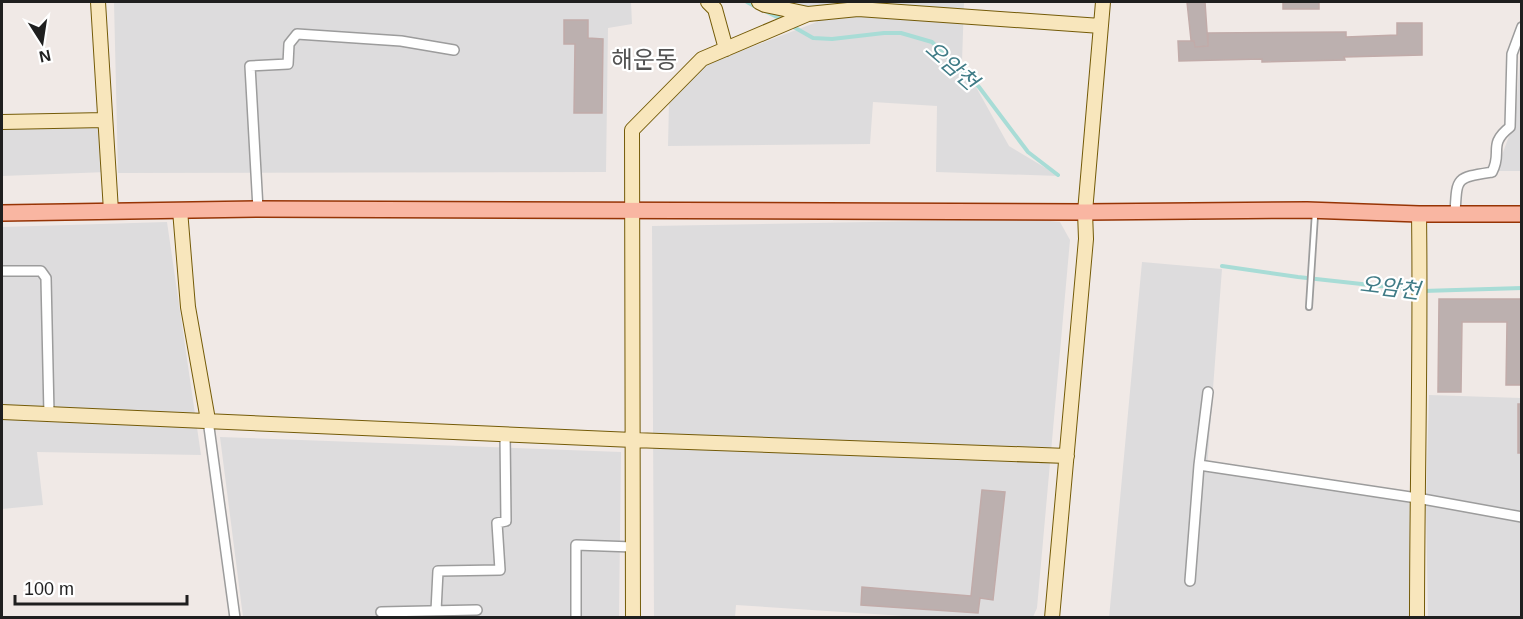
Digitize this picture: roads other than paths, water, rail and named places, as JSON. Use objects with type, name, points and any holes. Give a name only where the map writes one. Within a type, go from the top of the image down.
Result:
[{"type":"main road","points":[[2,213],[258,209],[1085,212],[1315,210],[1419,214],[1521,214]]},
{"type":"street","points":[[98,2],[111,212]]},
{"type":"street","points":[[708,2],[715,9],[726,49]]},
{"type":"street","points":[[759,2],[802,16]]},
{"type":"street","points":[[1052,618],[1086,239],[1085,212],[1103,2]]},
{"type":"street","points":[[633,618],[634,210],[632,130],[702,59],[802,16],[861,5],[1101,26]]},
{"type":"street","points":[[1455,214],[1457,185],[1461,179],[1471,175],[1492,172],[1496,165],[1496,144],[1499,135],[1510,127],[1512,54],[1521,27]]},
{"type":"street","points":[[258,209],[250,66],[288,64],[289,44],[297,34],[401,41],[454,50]]},
{"type":"street","points":[[2,122],[105,120]]},
{"type":"street","points":[[180,210],[189,307],[208,420],[235,618]]},
{"type":"street","points":[[1417,618],[1421,302],[1419,214]]},
{"type":"street","points":[[2,271],[41,271],[46,278],[49,414]]},
{"type":"street","points":[[1190,580],[1199,465],[1208,392]]},
{"type":"street","points":[[2,412],[633,440],[1067,456]]},
{"type":"street","points":[[436,611],[438,571],[500,570],[497,523],[506,521],[505,433]]},
{"type":"street","points":[[1199,465],[1417,498],[1521,517]]},
{"type":"street","points":[[576,618],[576,545],[633,547]]},
{"type":"street","points":[[381,612],[477,610]]},
{"type":"lane","points":[[1310,308],[1315,210]]},
{"type":"waterway","name":"오암천","points":[[747,2],[756,7]]},
{"type":"waterway","name":"오암천","points":[[763,10],[783,20]]},
{"type":"waterway","name":"오암천","points":[[792,26],[813,38],[832,39],[901,33],[932,42],[979,87],[1028,152],[1058,175]]},
{"type":"waterway","name":"오암천","points":[[1222,266],[1416,290]]},
{"type":"waterway","name":"오암천","points":[[1423,291],[1522,288]]},
{"type":"district","name":"해운동","points":[[644,60]]}]
